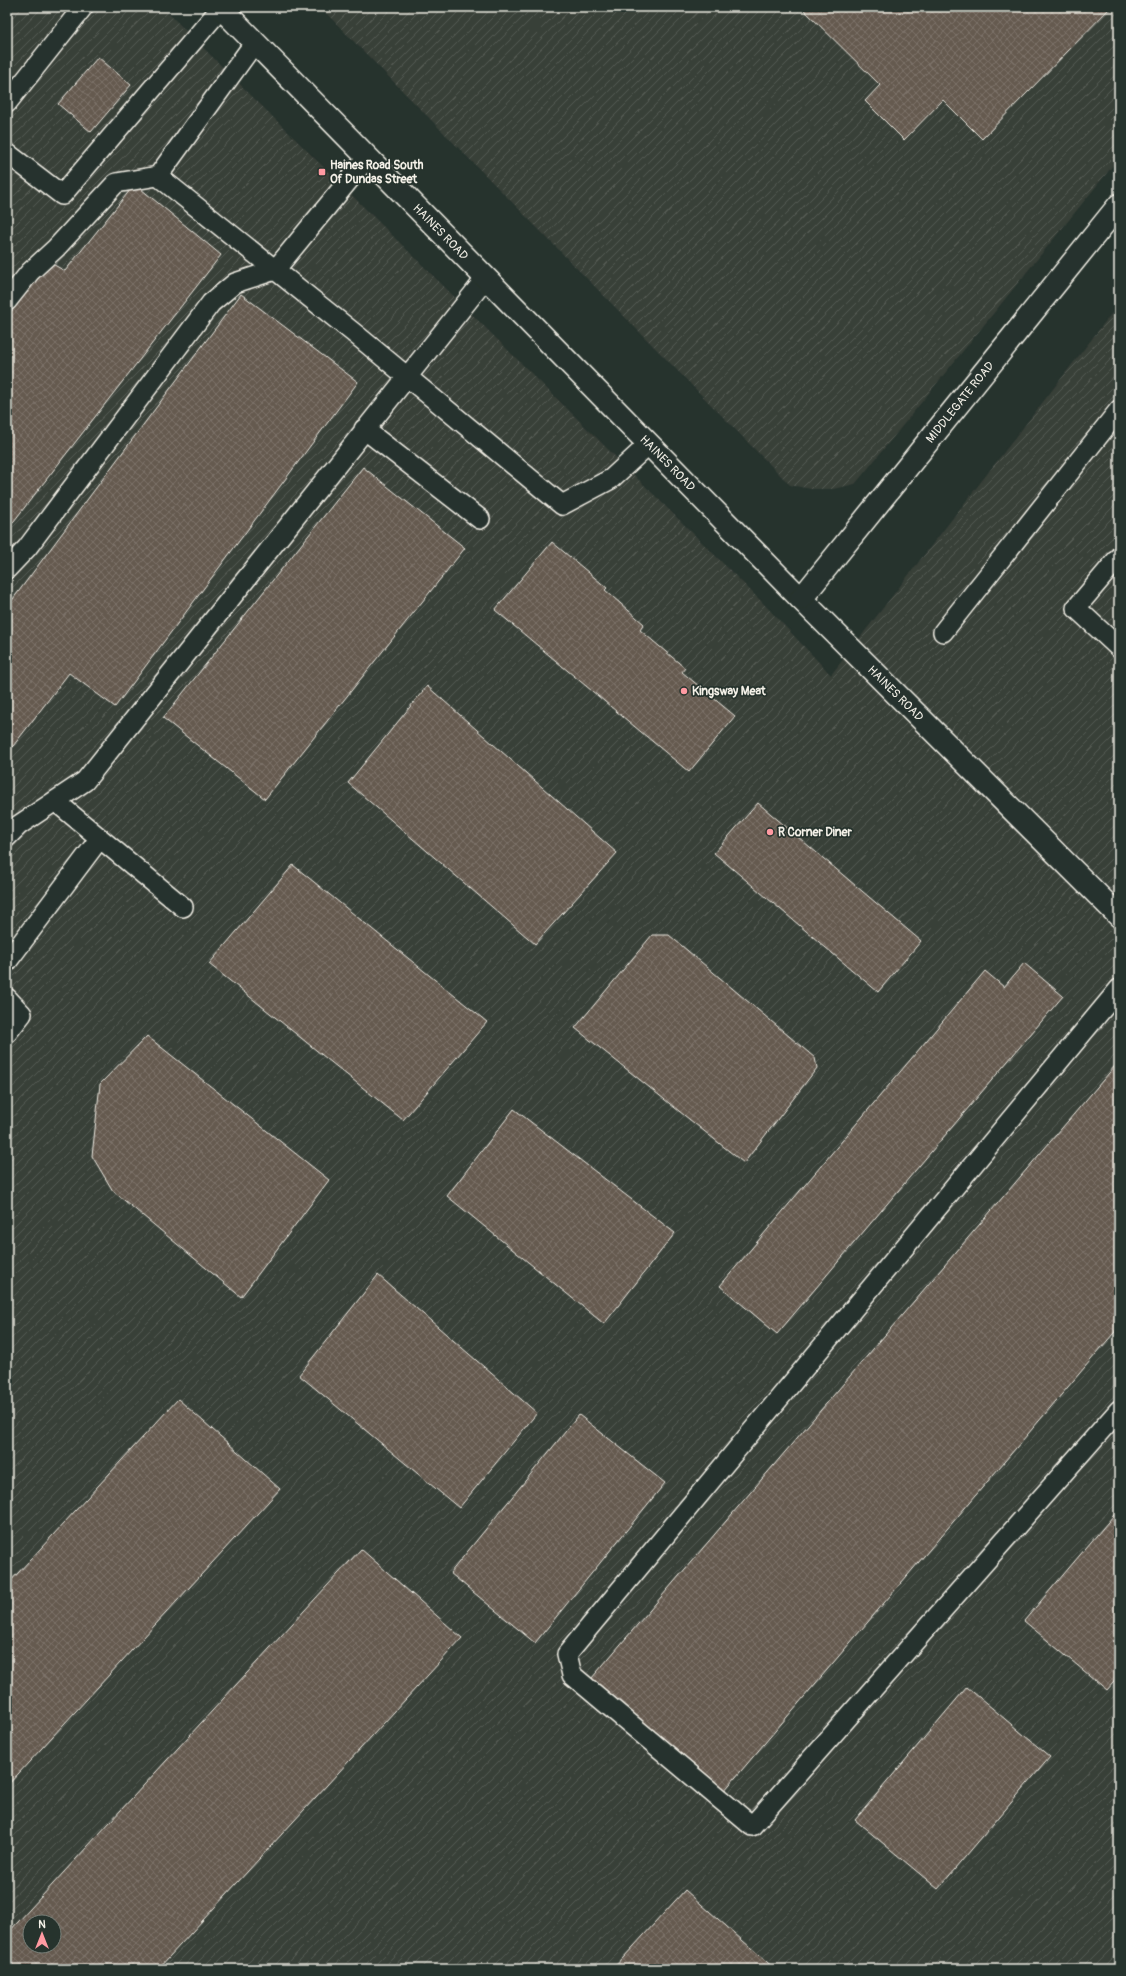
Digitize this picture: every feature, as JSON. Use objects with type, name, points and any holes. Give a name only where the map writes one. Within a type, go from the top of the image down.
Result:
[{"type":"street","name":"HAINES ROAD","points":[[220,8],[801,599],[1119,916]]},
{"type":"street","name":"MIDDLEGATE ROAD","points":[[801,599],[1119,205]]},
{"type":"lane","points":[[7,103],[83,7]]},
{"type":"lane","points":[[7,153],[62,195],[220,8]]},
{"type":"lane","points":[[7,301],[30,272],[56,248],[116,183],[158,176],[254,42]]},
{"type":"lane","points":[[7,568],[27,548],[211,303],[235,283],[275,270],[367,158]]},
{"type":"lane","points":[[158,176],[407,376],[562,505],[611,479],[649,444]]},
{"type":"lane","points":[[7,837],[19,825],[85,781],[364,429],[486,278]]},
{"type":"lane","points":[[943,632],[1119,410]]},
{"type":"lane","points":[[364,429],[480,519]]},
{"type":"lane","points":[[1119,557],[1076,608],[1119,648]]},
{"type":"lane","points":[[55,801],[183,907]]},
{"type":"lane","points":[[7,962],[100,838]]},
{"type":"lane","points":[[1119,989],[567,1654],[572,1675],[752,1826],[1119,1410]]},
{"type":"lane","points":[[7,998],[22,1014],[7,1034]]},
{"type":"shaded area","points":[[7,7],[162,7],[761,601],[831,675],[1119,304],[1119,1969],[7,1969]]},
{"type":"shaded area","points":[[320,7],[1119,7],[1119,158],[855,484],[833,489],[811,489],[790,485]]},
{"type":"building","points":[[801,7],[1111,7],[982,139],[943,100],[904,140],[865,101],[880,85]]},
{"type":"building","points":[[98,57],[131,85],[91,132],[58,104]]},
{"type":"building","points":[[135,184],[221,255],[7,530],[7,311],[47,261],[65,271]]},
{"type":"building","points":[[7,231],[12,235],[7,242]]},
{"type":"building","points":[[241,294],[358,382],[115,707],[69,673],[7,754],[7,607]]},
{"type":"building","points":[[363,467],[465,548],[265,799],[163,718]]},
{"type":"building","points":[[552,542],[607,588],[605,590],[644,624],[640,630],[685,668],[682,672],[735,716],[689,772],[495,610]]},
{"type":"building","points":[[427,686],[617,853],[535,944],[348,783]]},
{"type":"building","points":[[758,803],[921,941],[878,992],[714,853]]},
{"type":"building","points":[[293,865],[487,1022],[403,1120],[209,964]]},
{"type":"building","points":[[652,935],[669,935],[815,1058],[817,1068],[744,1163],[575,1028]]},
{"type":"building","points":[[1024,963],[1063,996],[777,1334],[720,1286],[985,971],[1004,987]]},
{"type":"building","points":[[147,1036],[329,1180],[241,1297],[113,1191],[92,1156],[100,1084]]},
{"type":"building","points":[[1115,1066],[1119,1070],[1119,1327],[724,1791],[591,1679]]},
{"type":"building","points":[[514,1109],[675,1233],[604,1324],[447,1196]]},
{"type":"building","points":[[378,1275],[537,1413],[459,1508],[299,1375]]},
{"type":"building","points":[[178,1399],[280,1489],[7,1786],[7,1585]]},
{"type":"building","points":[[579,1415],[665,1483],[535,1643],[450,1573]]},
{"type":"building","points":[[1119,1509],[1119,1676],[1107,1690],[1024,1621]]},
{"type":"building","points":[[361,1549],[462,1638],[158,1969],[7,1969],[7,1934],[22,1918],[22,1954],[62,1954],[62,1914],[25,1914]]},
{"type":"building","points":[[967,1687],[1050,1757],[938,1889],[855,1820]]},
{"type":"building","points":[[685,1890],[775,1969],[613,1969]]},
{"type":"place","name":"Haines Road South Of Dundas Street","points":[[322,172]]},
{"type":"place","name":"Kingsway Meat","points":[[684,691]]},
{"type":"place","name":"R Corner Diner","points":[[770,832]]}]
